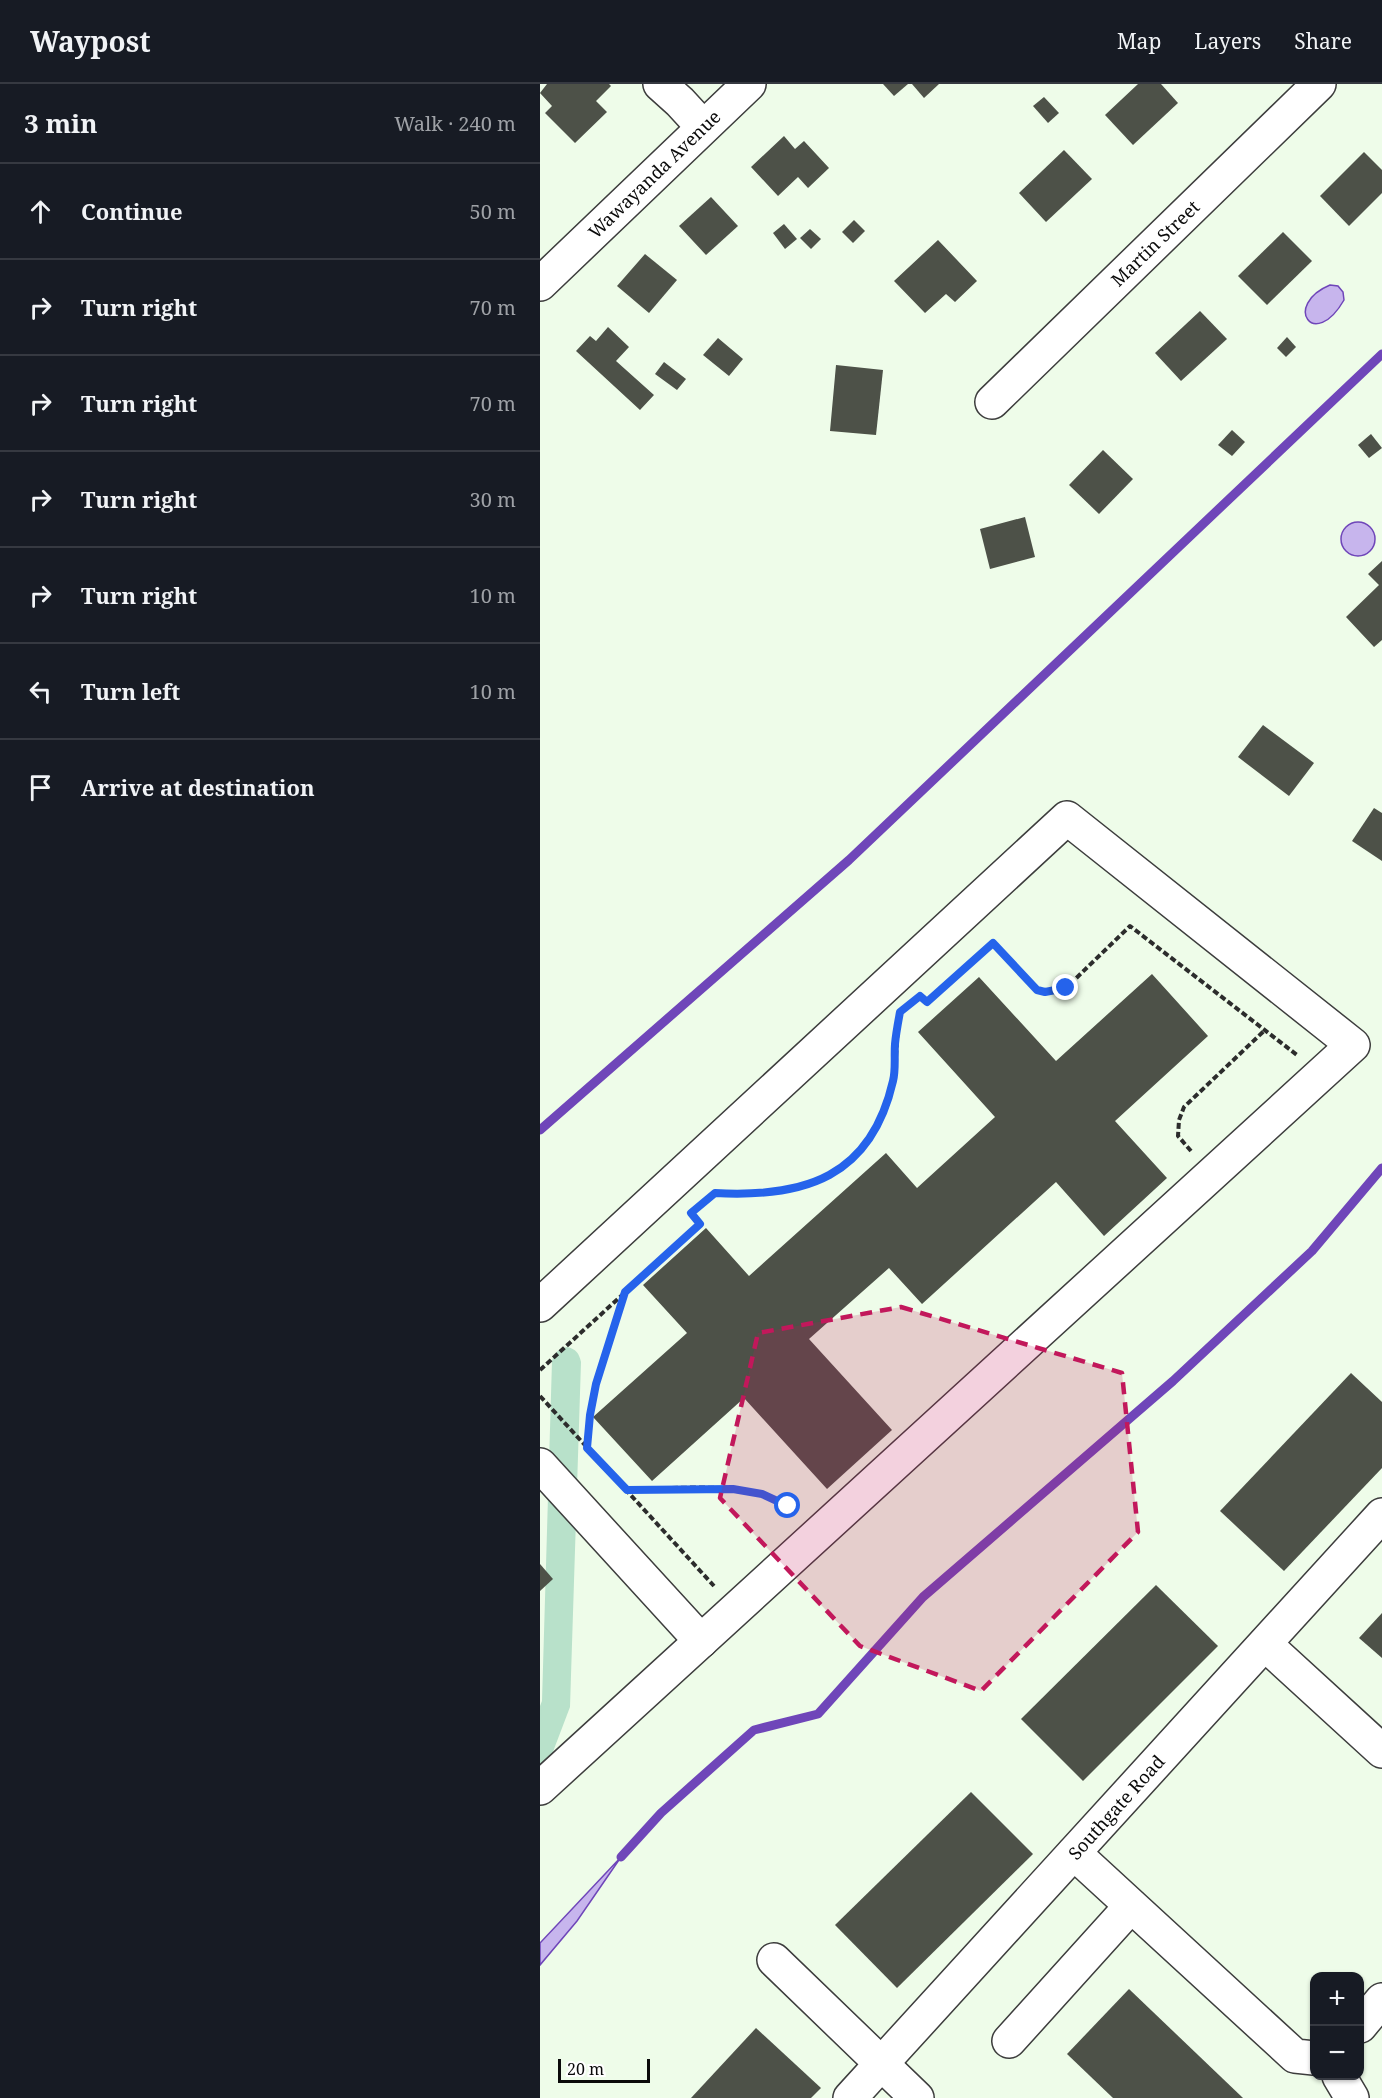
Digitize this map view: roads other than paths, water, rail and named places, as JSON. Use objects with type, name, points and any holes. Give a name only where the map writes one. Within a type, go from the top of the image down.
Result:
[{"type":"street","points":[[660,84],[703,127]]},
{"type":"street","name":"Wawayanda Avenue","points":[[549,275],[749,84]]},
{"type":"street","name":"Martin Street","points":[[992,402],[1319,84]]},
{"type":"street","points":[[540,1305],[1067,818],[1353,1045],[540,1788]]},
{"type":"street","points":[[540,1465],[701,1641]]},
{"type":"street","name":"Southgate Road","points":[[850,2098],[1382,1515]]},
{"type":"street","points":[[1265,1644],[1382,1751]]},
{"type":"street","points":[[1074,1853],[1294,2056],[1310,2058]]},
{"type":"street","points":[[1009,2041],[1131,1906]]},
{"type":"street","points":[[774,1960],[917,2098]]},
{"type":"street","points":[[1364,2020],[1382,2000]]},
{"type":"street","points":[[1341,2080],[1352,2098]]},
{"type":"waterway","points":[[540,1130],[849,860],[1382,354]]},
{"type":"waterway","points":[[621,1857],[661,1813],[754,1730],[818,1714],[923,1597],[1173,1381],[1312,1251],[1382,1168]]}]
